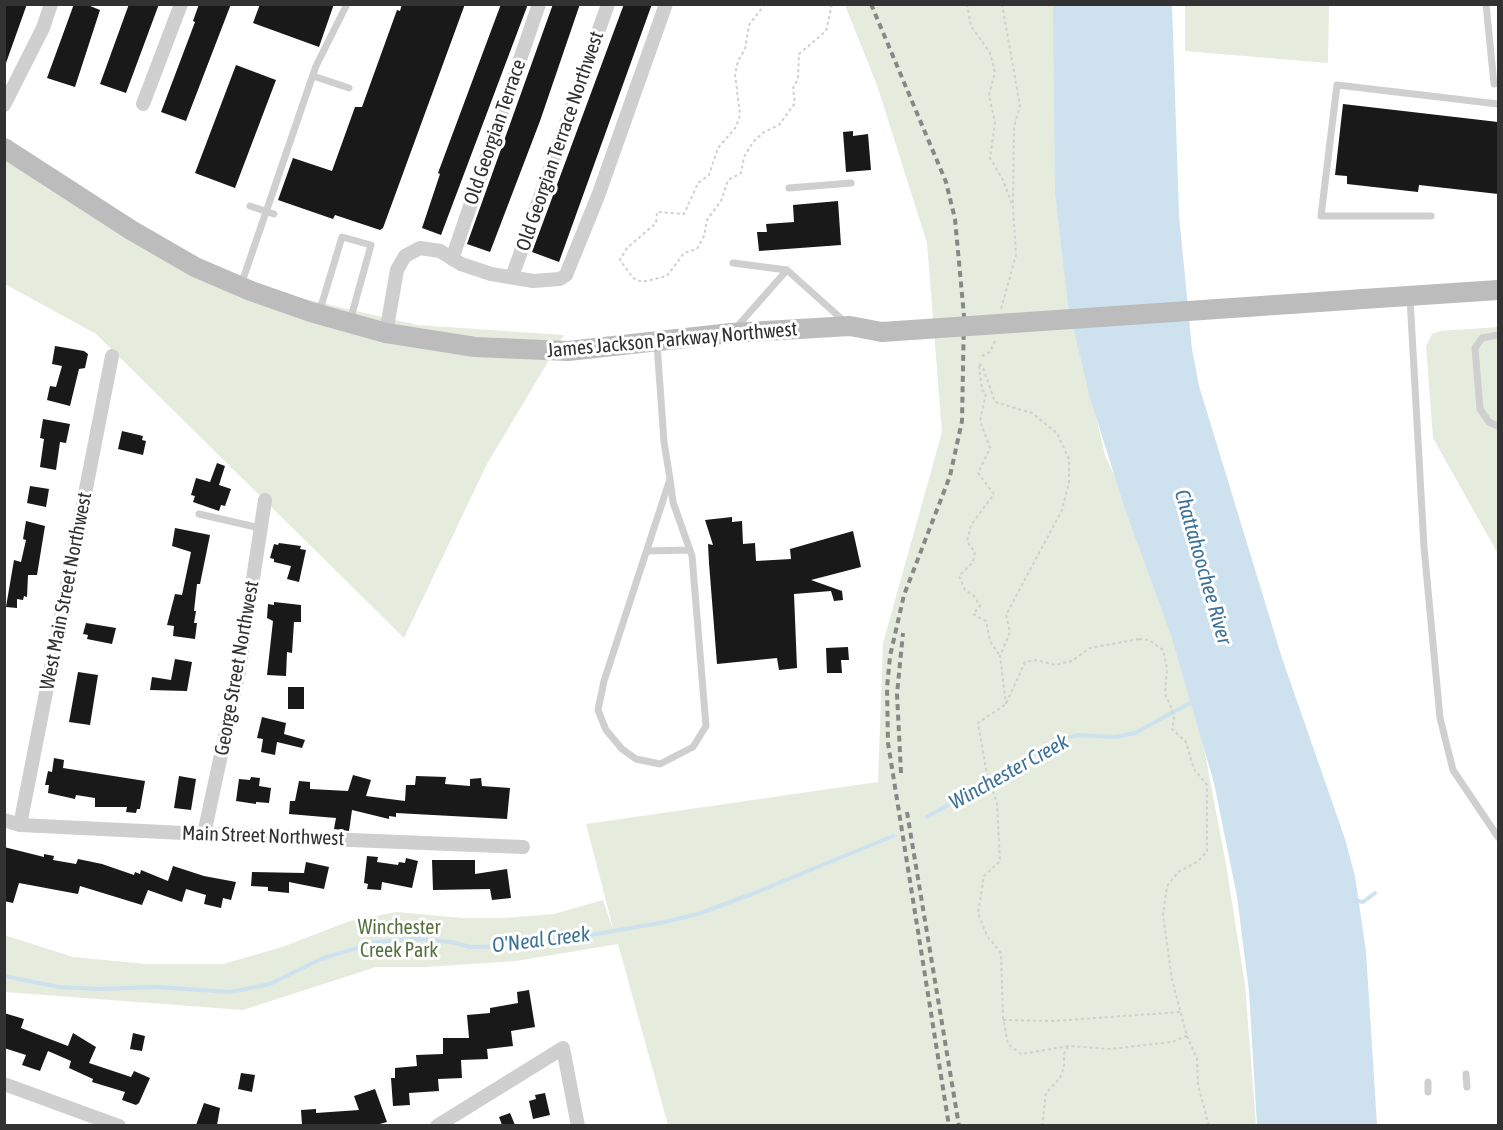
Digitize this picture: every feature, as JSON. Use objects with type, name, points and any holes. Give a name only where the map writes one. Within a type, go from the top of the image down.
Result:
[{"type":"main road","name":"James Jackson Parkway Northwest","points":[[4,148],[164,250],[241,287],[350,324],[386,333],[475,347],[568,351],[731,333],[850,326],[882,332],[1498,290]]},
{"type":"street","points":[[4,105],[43,28],[51,4]]},
{"type":"street","points":[[143,104],[181,4]]},
{"type":"street","name":"Old Georgian Terrace","points":[[452,259],[539,4]]},
{"type":"street","name":"Old Georgian Terrace Northwest","points":[[512,277],[608,4]]},
{"type":"street","points":[[386,333],[397,270],[405,256],[420,248],[440,251],[452,259],[491,274],[533,281],[560,279],[566,275],[595,205],[666,4]]},
{"type":"street","name":"West Main Street Northwest","points":[[20,825],[112,356]]},
{"type":"street","name":"George Street Northwest","points":[[204,834],[239,671],[264,500]]},
{"type":"street","name":"Main Street Northwest","points":[[4,820],[20,825],[523,847]]},
{"type":"street","points":[[436,1125],[563,1048],[578,1125]]},
{"type":"street","points":[[4,1084],[119,1125]]},
{"type":"lane","points":[[241,287],[265,211],[313,76],[347,4]]},
{"type":"lane","points":[[1486,4],[1494,84],[1498,83]]},
{"type":"lane","points":[[313,76],[349,88]]},
{"type":"lane","points":[[1431,216],[1321,216],[1337,85],[1498,104]]},
{"type":"lane","points":[[789,188],[851,183]]},
{"type":"lane","points":[[250,206],[274,214]]},
{"type":"lane","points":[[319,315],[342,237],[371,245],[350,324]]},
{"type":"lane","points":[[733,263],[787,270],[850,326]]},
{"type":"lane","points":[[731,333],[787,270]]},
{"type":"lane","points":[[1410,296],[1424,547],[1440,718],[1453,770],[1498,837]]},
{"type":"lane","points":[[1498,334],[1482,338],[1475,348],[1480,409],[1489,422],[1498,426]]},
{"type":"lane","points":[[657,341],[673,502],[690,550],[706,726],[693,747],[676,758],[660,764],[636,759],[621,749],[606,730],[598,710],[604,681],[670,478]]},
{"type":"lane","points":[[199,514],[260,528]]},
{"type":"lane","points":[[648,551],[690,550]]},
{"type":"lane","points":[[1466,1074],[1467,1087]]},
{"type":"lane","points":[[1428,1082],[1428,1092]]},
{"type":"path","points":[[765,4],[749,25],[745,49],[738,61],[735,74],[740,114],[736,127],[718,148],[709,175],[698,183],[684,214],[657,212],[656,222],[627,248],[620,260],[633,278],[642,282],[667,276],[684,254],[697,249],[704,236],[707,220],[721,201],[728,180],[741,173],[744,157],[753,142],[764,132],[779,125],[795,103],[793,88],[798,79],[799,54],[826,31],[832,4]]},
{"type":"path","points":[[967,4],[971,26],[990,53],[994,72],[989,95],[995,123],[990,158],[1003,180],[1013,207]]},
{"type":"path","points":[[1002,4],[1020,106],[1014,127],[1013,207],[1016,255],[1002,306]]},
{"type":"path","points":[[982,356],[994,347]]},
{"type":"path","points":[[1000,656],[1010,632],[1006,615],[1062,510],[1069,482],[1069,459],[1057,433],[1032,413],[995,402],[983,368],[979,364],[982,390],[986,393],[980,420],[990,448],[978,473],[994,494],[971,525],[967,542],[975,552],[973,562],[959,576],[965,590],[974,596],[980,606],[973,614],[986,621],[990,641],[1000,656],[1006,704]]},
{"type":"path","points":[[1186,1036],[1172,1042],[1110,1049],[1069,1046],[1021,1054],[1008,1044],[1004,1020],[1001,953],[987,936],[978,913],[984,876],[1000,861],[997,803],[987,775],[978,723],[1006,704],[1025,662],[1037,660],[1054,665],[1072,661],[1090,648],[1139,639],[1149,640],[1162,650],[1167,668],[1165,694],[1172,709],[1172,729],[1186,742],[1194,769],[1207,784],[1207,852],[1197,862],[1179,872],[1167,886],[1163,915],[1180,1012],[1186,1036],[1197,1059],[1198,1085],[1209,1125]]},
{"type":"path","points":[[1004,1020],[1054,1021],[1180,1012]]},
{"type":"path","points":[[1042,1125],[1046,1093],[1060,1078],[1064,1067],[1064,1054],[1069,1046]]},
{"type":"green space","name":"Winchester Creek Park","points":[[845,5],[1068,5],[1068,299],[1105,455],[1178,612],[1226,864],[1245,985],[1256,1125],[668,1125],[618,944],[516,961],[426,967],[376,967],[243,1010],[5,992],[4,935],[73,957],[147,964],[223,964],[282,947],[350,921],[397,912],[463,918],[503,918],[554,914],[603,900],[614,932],[586,824],[878,782],[883,643],[942,432],[927,243],[878,88]]},
{"type":"green space","points":[[1185,5],[1329,5],[1328,63],[1185,51]]},
{"type":"green space","points":[[4,148],[235,283],[417,325],[564,335],[487,464],[404,638],[96,334],[5,284]]},
{"type":"green space","points":[[1498,327],[1498,554],[1433,438],[1426,346],[1432,334],[1440,331]]},
{"type":"water","name":"Chattahoochee River","points":[[1053,5],[1172,5],[1179,215],[1192,349],[1199,386],[1282,658],[1345,839],[1355,876],[1366,952],[1377,1125],[1257,1125],[1249,991],[1237,896],[1214,783],[1171,635],[1125,509],[1090,398],[1068,305],[1055,191]]},
{"type":"building","points":[[6,4],[27,4],[6,63],[4,10]]},
{"type":"building","points":[[74,4],[85,4],[100,10],[75,87],[47,78]]},
{"type":"building","points":[[129,4],[159,4],[126,93],[100,84]]},
{"type":"building","points":[[199,4],[231,4],[186,121],[161,112],[195,22],[193,21]]},
{"type":"building","points":[[260,4],[334,4],[319,47],[253,23]]},
{"type":"building","points":[[402,4],[465,4],[383,228],[380,230],[335,215],[333,219],[278,200],[293,158],[332,171],[355,107],[362,107],[397,10],[400,11]]},
{"type":"building","points":[[501,4],[528,4],[441,235],[422,228],[440,174],[438,173]]},
{"type":"building","points":[[553,4],[580,4],[540,121],[490,252],[467,244]]},
{"type":"building","points":[[624,4],[652,4],[559,262],[532,252]]},
{"type":"building","points":[[236,65],[276,80],[235,188],[195,173]]},
{"type":"building","points":[[1343,104],[1498,122],[1498,194],[1419,185],[1418,192],[1347,184],[1347,176],[1335,175]]},
{"type":"building","points":[[853,131],[853,136],[868,134],[871,170],[846,172],[843,132]]},
{"type":"building","points":[[838,201],[841,245],[759,251],[757,232],[767,232],[766,224],[794,222],[793,205]]},
{"type":"building","points":[[55,346],[84,351],[88,354],[85,368],[79,369],[70,406],[47,400],[50,386],[56,387],[62,366],[52,364]]},
{"type":"building","points":[[43,419],[70,424],[66,443],[60,442],[56,470],[40,467],[44,439],[40,438]]},
{"type":"building","points":[[122,431],[143,436],[142,440],[146,441],[143,455],[118,449]]},
{"type":"building","points":[[217,463],[225,466],[219,485],[231,489],[225,506],[221,505],[219,511],[193,502],[195,496],[191,495],[196,478],[210,482]]},
{"type":"building","points":[[30,486],[49,489],[46,507],[27,503]]},
{"type":"building","points":[[732,517],[732,522],[742,521],[743,544],[755,543],[756,561],[791,559],[790,549],[853,531],[861,567],[811,580],[842,591],[843,600],[834,601],[831,591],[794,594],[797,668],[779,670],[777,658],[717,664],[708,544],[713,545],[705,520]]},
{"type":"building","points":[[26,521],[45,526],[37,575],[28,575],[27,597],[24,596],[23,600],[17,599],[17,608],[6,607],[14,560],[21,562],[26,540],[23,539]]},
{"type":"building","points":[[175,528],[210,535],[200,584],[197,584],[194,611],[196,611],[194,623],[197,623],[195,639],[173,636],[174,626],[167,625],[175,594],[182,595],[191,552],[172,546]]},
{"type":"building","points":[[274,544],[301,546],[300,549],[306,550],[299,582],[287,579],[291,566],[274,562],[274,559],[270,558]]},
{"type":"building","points":[[274,602],[301,605],[301,622],[294,622],[292,653],[287,652],[286,676],[267,675],[273,621],[267,618],[268,604],[274,605]]},
{"type":"building","points":[[86,623],[116,628],[112,644],[87,639],[88,635],[83,634]]},
{"type":"building","points":[[848,647],[849,660],[841,660],[842,673],[827,673],[826,648]]},
{"type":"building","points":[[175,659],[192,662],[187,691],[150,690],[152,677],[171,680]]},
{"type":"building","points":[[78,672],[98,675],[90,725],[69,722]]},
{"type":"building","points":[[288,687],[304,687],[304,709],[288,709]]},
{"type":"building","points":[[262,717],[286,723],[284,734],[305,740],[302,748],[277,742],[275,755],[261,752],[263,739],[257,738]]},
{"type":"building","points":[[54,758],[64,760],[63,768],[145,781],[140,809],[137,809],[136,813],[126,812],[127,807],[95,807],[95,798],[76,795],[75,799],[48,793],[49,785],[45,785],[48,771],[52,772]]},
{"type":"building","points":[[353,775],[371,780],[366,796],[405,801],[406,785],[415,785],[416,776],[446,777],[445,784],[470,786],[470,779],[481,778],[482,786],[510,788],[507,819],[396,813],[396,817],[389,816],[389,819],[352,810],[349,831],[334,829],[336,818],[289,814],[290,801],[295,801],[299,781],[310,782],[310,789],[348,791]]},
{"type":"building","points":[[179,776],[196,779],[191,810],[174,808]]},
{"type":"building","points":[[251,777],[260,778],[259,786],[271,788],[269,803],[236,801],[239,779],[250,780]]},
{"type":"building","points":[[4,847],[44,857],[44,854],[54,856],[53,860],[76,864],[78,859],[102,864],[134,875],[135,872],[140,874],[141,870],[168,881],[173,866],[204,876],[236,882],[231,900],[223,898],[221,908],[204,904],[206,895],[186,889],[182,902],[148,890],[142,905],[80,886],[78,894],[19,883],[13,903],[4,901]]},
{"type":"building","points":[[367,856],[378,857],[377,862],[398,865],[399,862],[405,863],[406,858],[418,861],[412,888],[382,882],[381,890],[367,889],[368,884],[364,883]]},
{"type":"building","points":[[432,860],[475,860],[475,874],[507,869],[511,898],[492,900],[490,889],[433,890]]},
{"type":"building","points":[[306,862],[329,867],[324,889],[289,882],[289,893],[268,891],[268,887],[251,886],[252,872],[304,873]]},
{"type":"building","points":[[529,990],[535,1027],[511,1031],[513,1046],[487,1049],[488,1059],[461,1060],[462,1078],[438,1079],[439,1091],[409,1093],[410,1105],[393,1106],[391,1078],[395,1078],[395,1068],[417,1066],[416,1055],[443,1054],[443,1038],[469,1038],[467,1015],[490,1013],[490,1008],[518,1003],[517,992]]},
{"type":"building","points":[[4,1013],[24,1019],[21,1028],[68,1046],[73,1033],[96,1047],[89,1063],[131,1077],[134,1071],[150,1078],[139,1103],[136,1105],[122,1100],[125,1092],[92,1082],[93,1079],[69,1068],[71,1061],[48,1051],[40,1071],[22,1065],[26,1055],[4,1048]]},
{"type":"building","points":[[133,1033],[145,1036],[142,1051],[130,1049]]},
{"type":"building","points":[[241,1073],[255,1075],[252,1092],[238,1089]]},
{"type":"building","points":[[375,1089],[387,1122],[376,1125],[302,1125],[301,1110],[316,1109],[316,1113],[359,1110],[354,1096]]},
{"type":"building","points":[[545,1093],[550,1115],[533,1119],[529,1101],[536,1099],[535,1095]]},
{"type":"building","points":[[204,1103],[220,1108],[217,1125],[196,1125]]},
{"type":"building","points":[[510,1113],[515,1125],[502,1125],[499,1117]]},
{"type":"waterway","name":"Winchester Creek","points":[[927,817],[1059,740],[1078,735],[1116,737],[1135,733],[1192,702]]},
{"type":"waterway","name":"O'Neal Creek","points":[[4,976],[59,987],[98,989],[156,987],[231,992],[270,984],[321,959],[376,942],[414,939],[452,942],[470,947],[527,946],[660,923],[698,914],[893,836]]},
{"type":"waterway","points":[[1354,900],[1363,902],[1375,893]]},
{"type":"railway","points":[[871,4],[946,182],[955,219],[964,316],[962,421],[950,476],[904,595],[890,656],[887,688],[888,743],[949,1126]]},
{"type":"railway","points":[[901,773],[897,694],[903,633]]},
{"type":"railway","points":[[907,812],[959,1126]]}]
